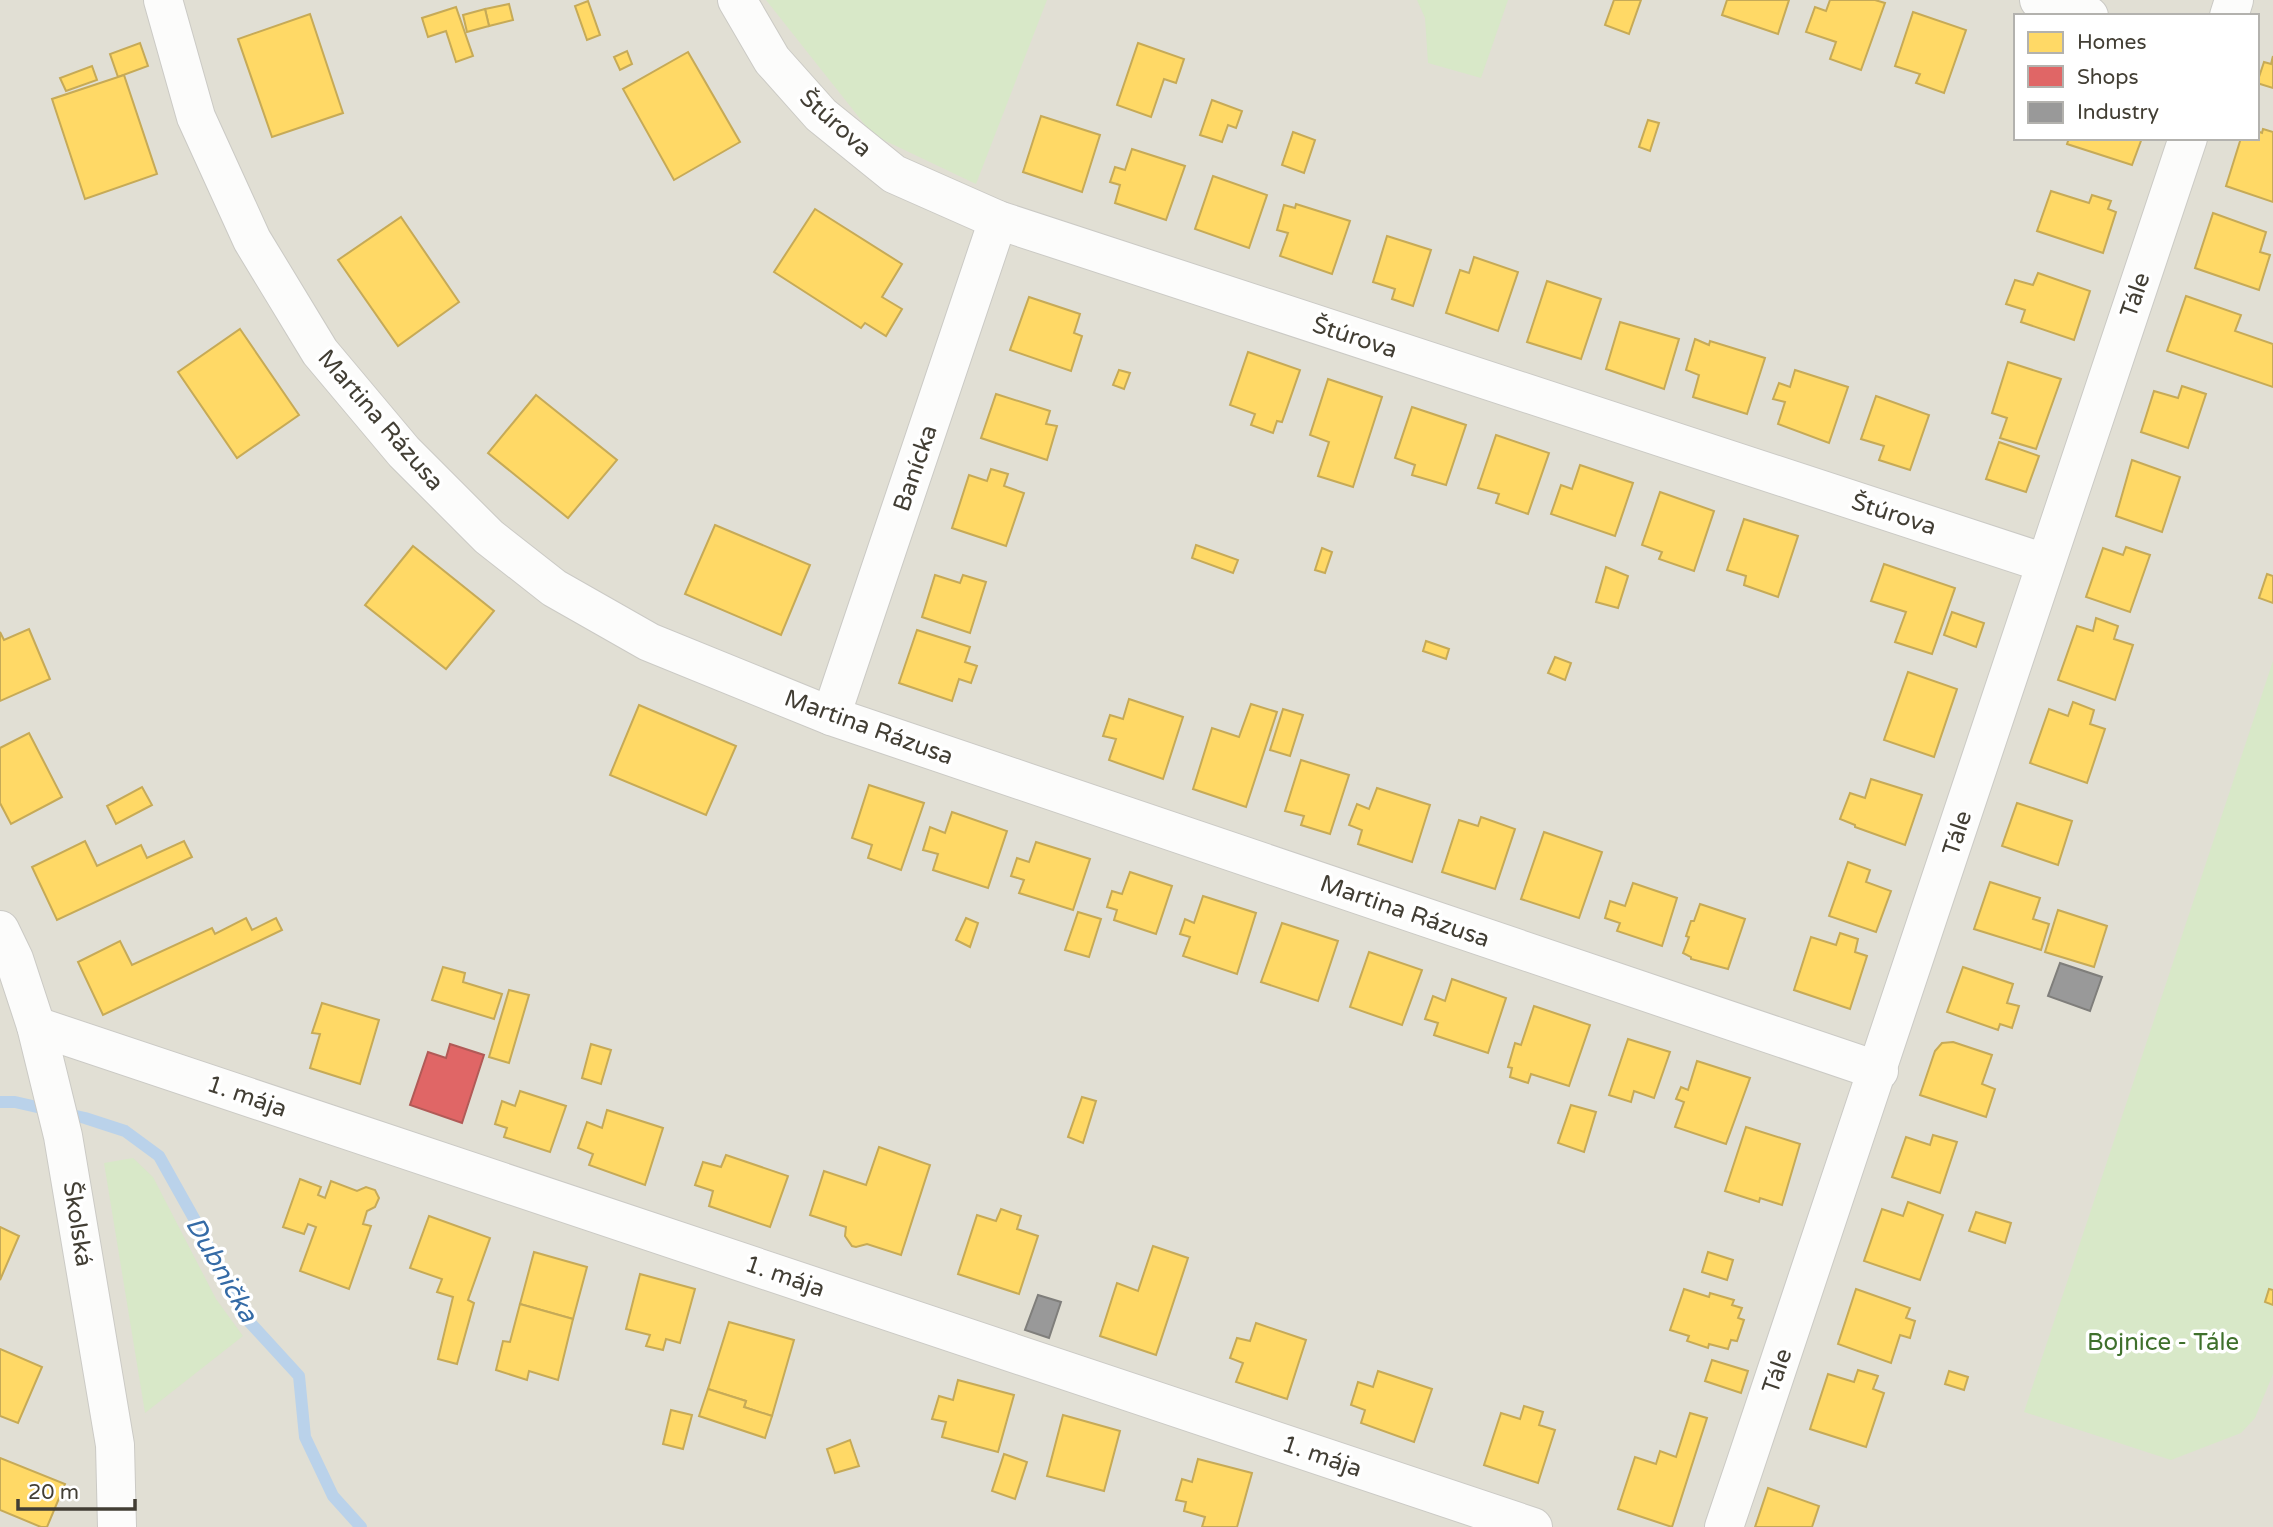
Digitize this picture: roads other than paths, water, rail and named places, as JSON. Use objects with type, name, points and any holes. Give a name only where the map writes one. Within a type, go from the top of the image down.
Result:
[{"type":"street","name":"Martina Rázusa","points":[[163,0],[197,117],[252,240],[320,352],[404,452],[489,537],[554,588],[649,642],[831,716],[1879,1071]]},
{"type":"street","name":"Štúrova","points":[[737,0],[772,60],[821,115],[894,174],[998,220],[2045,563]]},
{"type":"street","points":[[2039,0],[2083,14]]},
{"type":"street","name":"Tále","points":[[1724,1527],[1879,1071],[2045,563],[2187,140]]},
{"type":"street","name":"Banícka","points":[[831,716],[998,220]]},
{"type":"street","name":"Školská","points":[[0,930],[14,959],[36,1026],[63,1136],[115,1446],[117,1527]]},
{"type":"street","name":"1. mája","points":[[36,1026],[1533,1527]]},
{"type":"waterway","name":"Dubnička","points":[[0,1102],[15,1102],[85,1118],[125,1131],[159,1156],[243,1315],[299,1376],[305,1437],[333,1496],[361,1527]]},
{"type":"park label","name":"Bojnice - Tále","points":[[2163,1342]]}]
